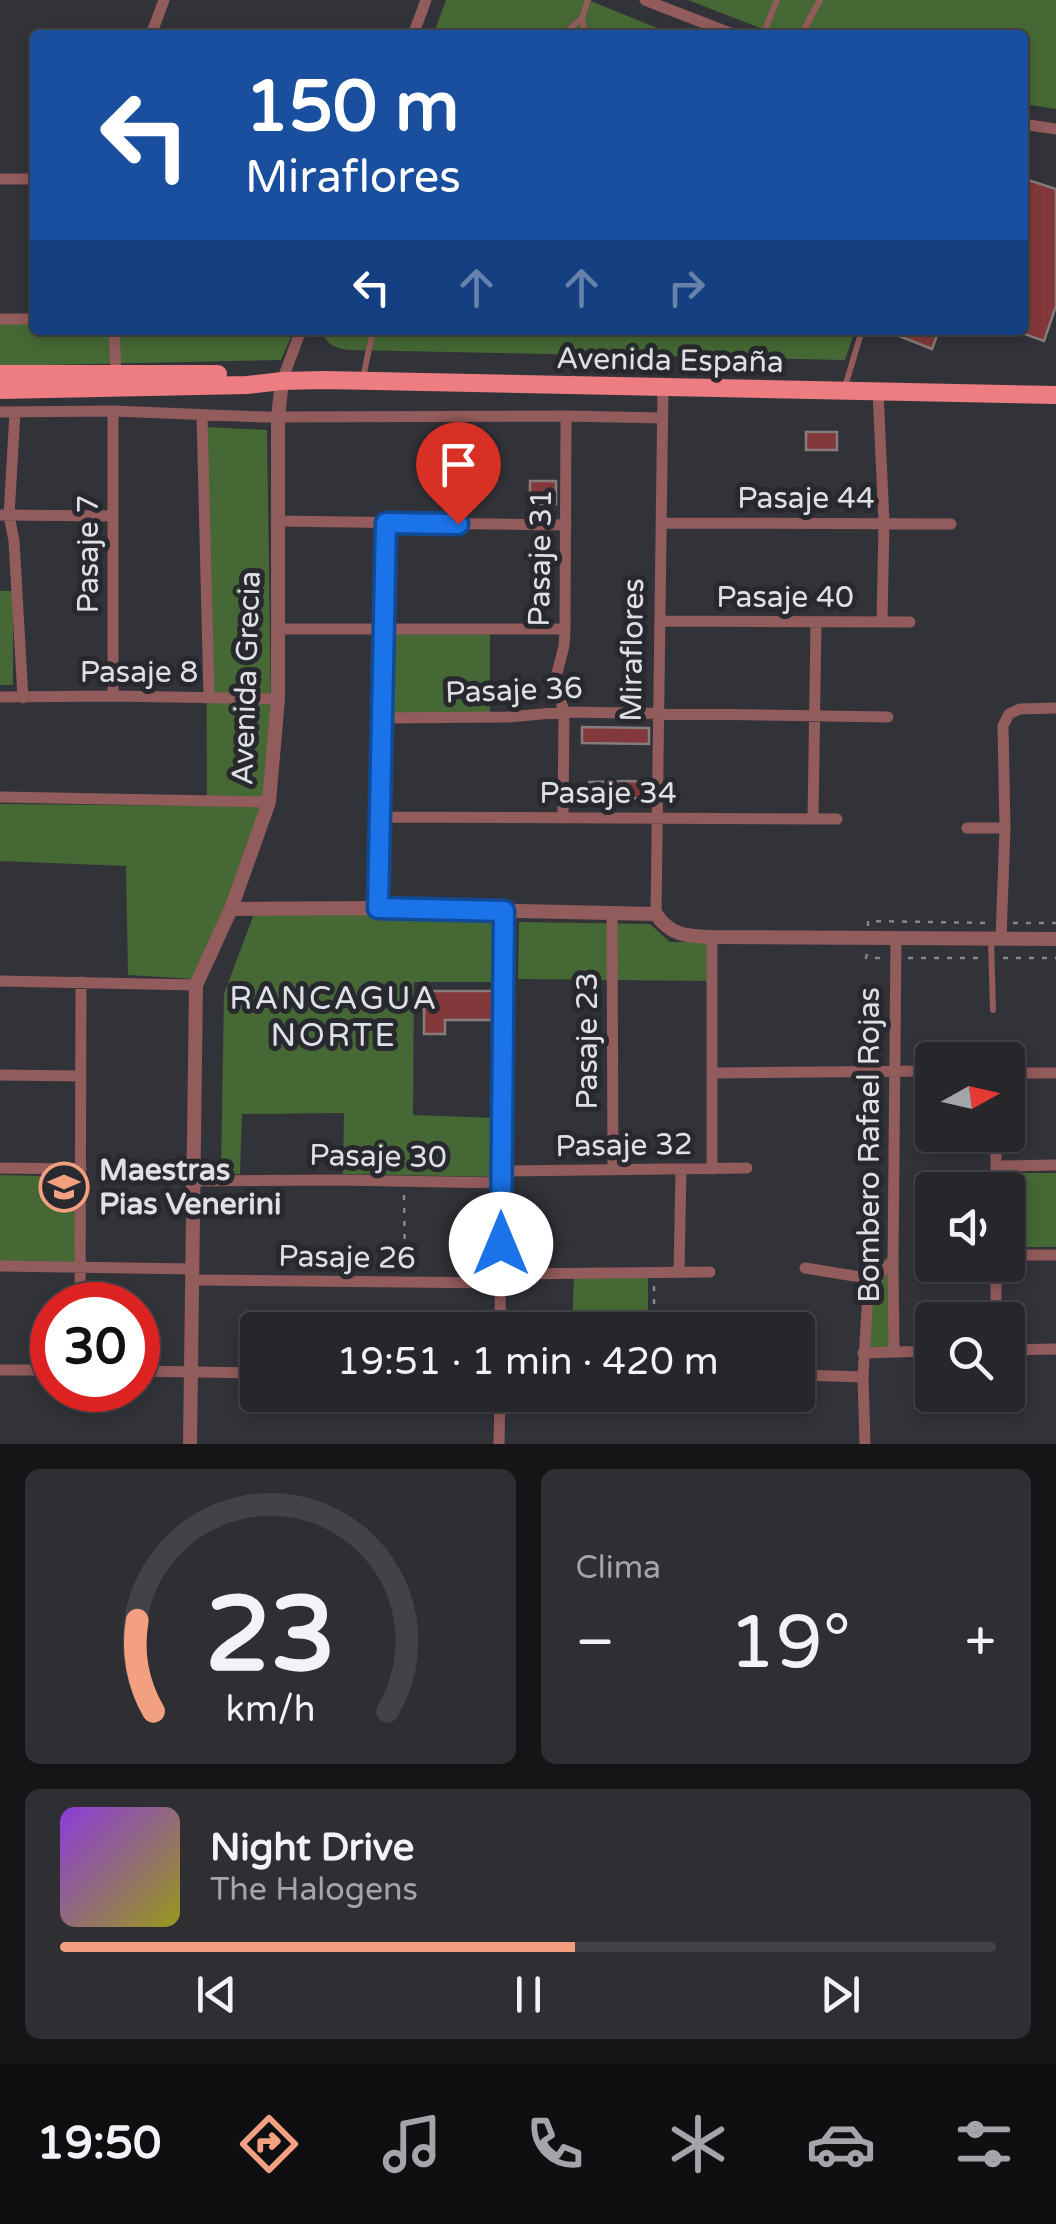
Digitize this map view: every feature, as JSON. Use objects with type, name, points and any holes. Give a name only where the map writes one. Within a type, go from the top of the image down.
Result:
[{"type":"main road","name":"Avenida España","points":[[0,374],[251,374],[282,380]]},
{"type":"main road","name":"Avenida España","points":[[0,390],[362,380],[1056,395]]},
{"type":"street","points":[[153,30],[164,0]]},
{"type":"street","points":[[414,30],[426,0]]},
{"type":"street","points":[[644,0],[722,30]]},
{"type":"street","points":[[1028,125],[1056,128]]},
{"type":"street","points":[[0,179],[30,179]]},
{"type":"street","points":[[0,319],[30,319]]},
{"type":"street","points":[[114,335],[116,374]]},
{"type":"street","points":[[282,380],[298,335]]},
{"type":"street","name":"Avenida Grecia","points":[[190,1444],[196,985],[232,909],[270,802],[278,699],[278,418],[282,380]]},
{"type":"street","name":"Miraflores","points":[[656,914],[663,388]]},
{"type":"street","points":[[878,392],[884,522],[882,622]]},
{"type":"street","name":"Avenida España","points":[[0,412],[114,411],[278,418],[662,418]]},
{"type":"street","name":"Pasaje 7","points":[[113,696],[114,411]]},
{"type":"street","points":[[15,413],[5,515],[14,540],[22,698]]},
{"type":"street","points":[[202,415],[209,698]]},
{"type":"street","name":"Pasaje 31","points":[[564,818],[564,712],[555,681],[565,628],[566,416]]},
{"type":"street","points":[[5,515],[113,516]]},
{"type":"street","points":[[277,522],[566,525]]},
{"type":"street","points":[[378,908],[386,523]]},
{"type":"street","name":"Pasaje 44","points":[[661,523],[950,524]]},
{"type":"street","name":"Pasaje 40","points":[[660,621],[910,622]]},
{"type":"street","points":[[813,819],[816,622]]},
{"type":"street","points":[[277,628],[565,628]]},
{"type":"street","name":"Pasaje 8","points":[[0,697],[278,699]]},
{"type":"street","points":[[996,938],[1005,828],[1004,726],[1009,714],[1020,709],[1056,708]]},
{"type":"street","name":"Pasaje 36","points":[[382,718],[507,717],[564,712],[888,717]]},
{"type":"street","points":[[0,797],[270,802]]},
{"type":"street","name":"Pasaje 34","points":[[380,817],[836,819]]},
{"type":"street","points":[[967,828],[1005,828]]},
{"type":"street","points":[[232,909],[656,914],[675,932],[712,936],[1056,938]]},
{"type":"street","points":[[500,1312],[504,911]]},
{"type":"street","name":"Pasaje 23","points":[[612,913],[613,1170]]},
{"type":"street","points":[[712,936],[712,1169]]},
{"type":"street","name":"Bombero Rafael Rojas","points":[[894,1352],[896,938]]},
{"type":"street","points":[[0,981],[196,985]]},
{"type":"street","points":[[80,1282],[81,982]]},
{"type":"street","points":[[714,1073],[915,1071]]},
{"type":"street","points":[[1025,1073],[1056,1074]]},
{"type":"street","points":[[0,1075],[81,1076]]},
{"type":"street","points":[[996,1152],[996,1172]]},
{"type":"street","points":[[996,1166],[1056,1165]]},
{"type":"street","points":[[0,1168],[80,1169]]},
{"type":"street","name":"Pasaje 32","points":[[502,1177],[747,1168]]},
{"type":"street","points":[[679,1272],[681,1169]]},
{"type":"street","name":"Pasaje 30","points":[[194,1181],[404,1182],[502,1177]]},
{"type":"street","points":[[1025,1255],[1056,1255]]},
{"type":"street","points":[[806,1268],[873,1279],[892,1262]]},
{"type":"street","name":"Pasaje 26","points":[[0,1266],[406,1284],[710,1272]]},
{"type":"street","name":"Bombero Rafael Rojas","points":[[865,1444],[864,1353],[868,1292],[873,1279]]},
{"type":"street","points":[[1025,1350],[1056,1349]]},
{"type":"street","points":[[864,1353],[915,1351]]},
{"type":"street","points":[[0,1370],[30,1370]]},
{"type":"street","points":[[160,1371],[240,1373]]},
{"type":"street","points":[[815,1376],[863,1377]]},
{"type":"street","points":[[499,1444],[500,1412]]},
{"type":"lane","points":[[583,30],[582,18],[588,0]]},
{"type":"lane","points":[[765,30],[777,0]]},
{"type":"lane","points":[[804,30],[820,0]]},
{"type":"lane","points":[[569,30],[582,18]]},
{"type":"lane","points":[[362,380],[372,335]]},
{"type":"lane","points":[[844,391],[861,335]]},
{"type":"lane","points":[[993,1010],[996,938]]},
{"type":"path","points":[[404,1182],[406,1284]]},
{"type":"path","points":[[654,1272],[654,1312]]},
{"type":"green space","points":[[446,0],[588,0],[663,30],[435,30]]},
{"type":"green space","points":[[688,0],[1056,0],[1056,109],[1028,105],[1028,30],[765,30]]},
{"type":"green space","points":[[0,314],[30,314],[30,335],[292,335],[281,360],[0,366]]},
{"type":"green space","points":[[324,335],[853,335],[845,360],[351,350],[340,349]]},
{"type":"green space","points":[[206,427],[267,430],[271,709],[265,798],[229,907],[194,979],[128,975],[126,866],[0,861],[0,804],[207,806]]},
{"type":"green space","points":[[0,591],[13,591],[13,685],[0,685]]},
{"type":"green space","points":[[388,631],[490,633],[490,717],[387,717]]},
{"type":"green space","points":[[254,914],[498,917],[497,982],[414,982],[413,1115],[496,1118],[496,1177],[343,1174],[344,1113],[242,1114],[240,1174],[221,1174],[224,994]]},
{"type":"green space","points":[[519,922],[650,924],[670,942],[707,942],[707,981],[518,979]]},
{"type":"green space","points":[[1025,1173],[1056,1173],[1056,1247],[1025,1247]]},
{"type":"green space","points":[[0,1175],[77,1177],[76,1266],[0,1264]]},
{"type":"green space","points":[[894,1254],[892,1352],[864,1353],[868,1273],[873,1265]]},
{"type":"green space","points":[[648,1272],[648,1312],[573,1312],[574,1273]]},
{"type":"building","points":[[1028,180],[1056,189],[1056,306],[1044,341],[1028,335]]},
{"type":"building","points":[[897,335],[937,335],[932,349]]},
{"type":"building","points":[[806,432],[837,432],[837,450],[806,450]]},
{"type":"building","points":[[530,481],[556,481],[556,504],[530,504]]},
{"type":"building","points":[[582,727],[649,728],[649,744],[582,743]]},
{"type":"building","points":[[589,782],[648,782],[648,798],[589,799]]},
{"type":"building","points":[[424,991],[493,991],[493,1020],[445,1020],[445,1034],[424,1034]]},
{"type":"place","name":"Maestras Pias Venerini","points":[[64,1187]]},
{"type":"district","name":"RANCAGUA NORTE","points":[[334,1016]]},
{"type":"route","points":[[458,524],[386,523],[378,908],[504,911],[501,1244]]}]
